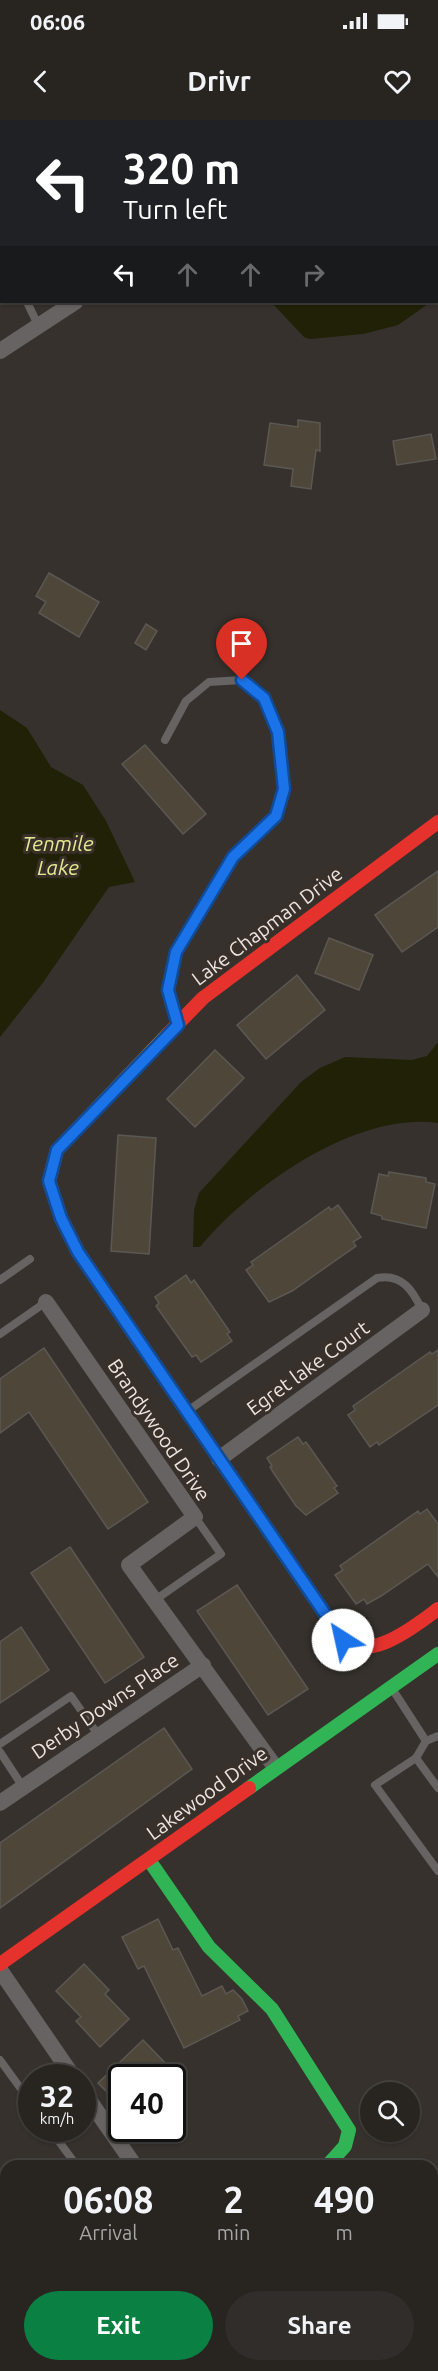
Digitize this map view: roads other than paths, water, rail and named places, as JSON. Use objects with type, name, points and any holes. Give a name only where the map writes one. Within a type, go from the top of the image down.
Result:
[{"type":"street","points":[[0,351],[73,303]]},
{"type":"street","name":"Lake Chapman Drive","points":[[438,822],[203,998],[57,1150],[49,1181],[61,1218],[78,1252],[343,1640],[363,1648],[393,1643],[438,1609]]},
{"type":"street","name":"Brandywood Drive","points":[[46,1302],[195,1517],[129,1564],[275,1767]]},
{"type":"street","name":"Egret lake Court","points":[[219,1459],[423,1311]]},
{"type":"street","name":"Lakewood Drive","points":[[0,1964],[149,1860],[275,1767],[438,1654]]},
{"type":"street","name":"Derby Downs Place","points":[[0,1803],[203,1665]]},
{"type":"street","points":[[149,1860],[209,1947],[272,2009],[349,2130],[345,2146],[332,2160]]},
{"type":"street","points":[[0,1970],[64,2064]]},
{"type":"street","points":[[96,2110],[131,2160]]},
{"type":"lane","points":[[27,303],[38,326]]},
{"type":"lane","points":[[165,740],[186,701],[209,682],[242,680],[264,698],[278,732],[284,789],[276,816],[233,857],[176,952],[168,990],[178,1025]]},
{"type":"lane","points":[[0,1280],[30,1259]]},
{"type":"lane","points":[[187,1412],[377,1278],[387,1276],[402,1281],[413,1293],[423,1311]]},
{"type":"lane","points":[[0,1334],[46,1302]]},
{"type":"lane","points":[[155,1600],[221,1554],[195,1517]]},
{"type":"lane","points":[[391,1687],[426,1741]]},
{"type":"lane","points":[[0,1744],[71,1696],[99,1736]]},
{"type":"lane","points":[[438,1736],[426,1741],[416,1758],[375,1785],[438,1871]]},
{"type":"lane","points":[[0,1752],[23,1787]]},
{"type":"lane","points":[[416,1758],[438,1788]]},
{"type":"lane","points":[[0,2060],[18,2085]]},
{"type":"lane","points":[[60,2142],[72,2160]]},
{"type":"water","points":[[272,303],[430,303],[398,325],[363,334],[310,339],[304,337]]},
{"type":"water","name":"Tenmile Lake","points":[[0,710],[27,728],[51,767],[83,785],[106,821],[135,882],[109,887],[42,984],[0,1037]]},
{"type":"water","points":[[438,1042],[438,1123],[407,1122],[374,1129],[340,1141],[276,1178],[247,1200],[200,1247],[193,1247],[194,1210],[199,1193],[301,1082],[320,1068],[345,1057],[412,1060],[427,1056]]}]
